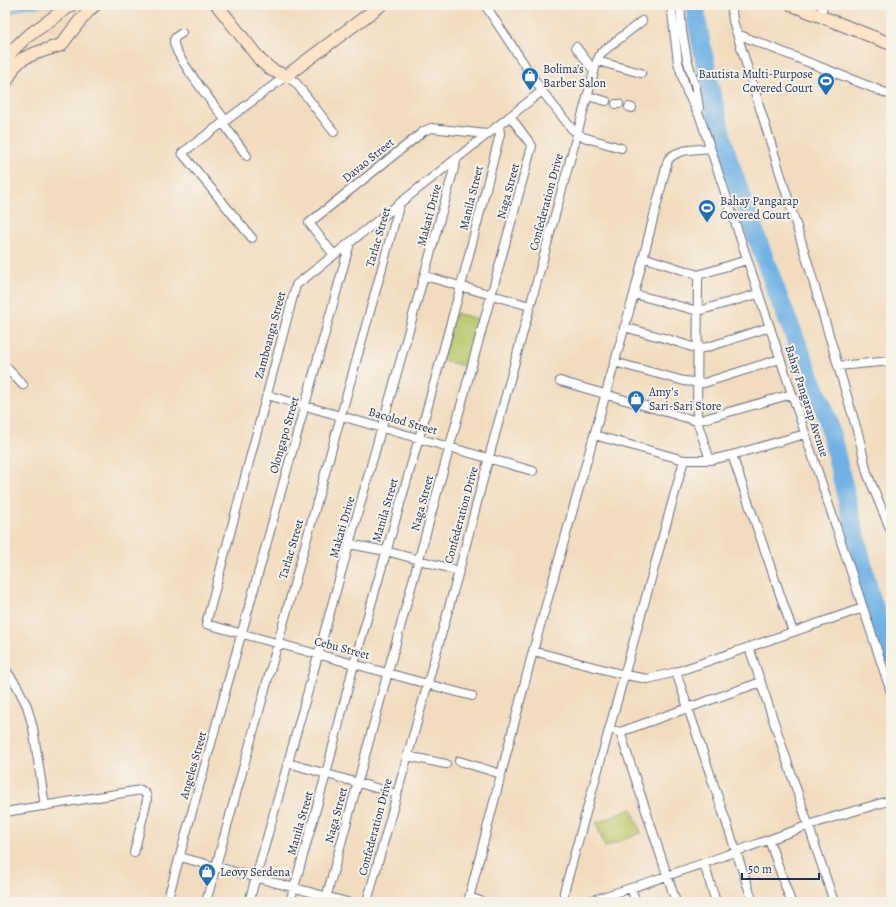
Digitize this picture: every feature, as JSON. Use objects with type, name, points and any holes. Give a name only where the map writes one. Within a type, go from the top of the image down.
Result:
[{"type":"street","points":[[5,64],[11,52],[25,38],[71,5]]},
{"type":"street","points":[[5,84],[14,67],[22,59],[61,45],[85,14],[95,5]]},
{"type":"street","points":[[217,5],[261,61],[272,70],[286,76],[296,83],[334,132]]},
{"type":"street","points":[[252,238],[182,153],[381,5]]},
{"type":"street","points":[[485,5],[542,91],[572,129],[583,137],[621,148]]},
{"type":"street","name":"Bahay Pangarap Avenue","points":[[671,5],[678,62],[687,92],[700,117],[891,692]]},
{"type":"street","name":"Bahay Pangarap Avenue","points":[[680,5],[687,59],[696,88],[700,117]]},
{"type":"street","points":[[733,5],[732,21],[797,224],[859,437],[867,473],[891,530]]},
{"type":"street","points":[[792,5],[822,11],[891,44]]},
{"type":"street","name":"Confederation Drive","points":[[367,902],[459,571],[597,61],[601,53],[642,21]]},
{"type":"street","points":[[182,33],[175,38],[174,46],[185,65],[248,156]]},
{"type":"street","points":[[737,34],[891,95]]},
{"type":"street","points":[[576,47],[594,71]]},
{"type":"street","points":[[597,61],[641,73]]},
{"type":"street","name":"Zamboanga Street","points":[[206,624],[296,286],[542,91]]},
{"type":"street","points":[[588,96],[606,101]]},
{"type":"street","name":"Naga Street","points":[[326,899],[532,146],[510,116]]},
{"type":"street","name":"Manila Street","points":[[290,902],[326,774],[354,664],[461,286],[500,134],[498,125]]},
{"type":"street","name":"Davao Street","points":[[334,255],[309,223],[424,131],[431,128],[487,134]]},
{"type":"street","points":[[481,902],[469,900],[533,651],[634,294],[668,160],[672,154],[679,152],[710,148]]},
{"type":"street","name":"Makati Drive","points":[[249,902],[457,158]]},
{"type":"street","name":"Tarlac Street","points":[[206,902],[400,203]]},
{"type":"street","name":"Olongapo Street","points":[[242,634],[350,243]]},
{"type":"street","points":[[643,257],[698,275],[747,260]]},
{"type":"street","points":[[698,275],[697,421],[710,460]]},
{"type":"street","points":[[425,276],[530,306]]},
{"type":"street","points":[[634,294],[698,311],[758,294]]},
{"type":"street","points":[[624,327],[698,349],[770,327]]},
{"type":"street","points":[[614,362],[684,380],[704,383],[780,359]]},
{"type":"street","points":[[838,366],[891,360]]},
{"type":"street","points":[[5,366],[23,385]]},
{"type":"street","points":[[560,382],[697,421],[792,394]]},
{"type":"street","name":"Bacolod Street","points":[[267,396],[533,470]]},
{"type":"street","points":[[594,435],[684,460],[710,460],[805,434]]},
{"type":"street","points":[[732,455],[793,632]]},
{"type":"street","points":[[564,902],[566,886],[684,460]]},
{"type":"street","points":[[349,544],[419,559],[459,571]]},
{"type":"street","points":[[533,651],[624,675],[648,679],[676,672],[749,648],[863,608]]},
{"type":"street","name":"Cebu Street","points":[[206,624],[472,696]]},
{"type":"street","name":"Angeles Street","points":[[167,902],[242,634]]},
{"type":"street","points":[[749,648],[834,902]]},
{"type":"street","points":[[5,669],[27,706],[33,728],[45,806]]},
{"type":"street","points":[[676,672],[754,902]]},
{"type":"street","points":[[610,728],[620,732],[760,682]]},
{"type":"street","points":[[620,732],[666,876],[676,902]]},
{"type":"street","points":[[407,756],[446,764]]},
{"type":"street","points":[[459,761],[501,774]]},
{"type":"street","points":[[288,763],[397,794]]},
{"type":"street","points":[[5,812],[142,790],[146,794],[147,800],[134,853]]},
{"type":"street","points":[[586,902],[604,900],[631,888],[704,864],[808,825],[891,800]]},
{"type":"street","points":[[769,840],[792,902]]},
{"type":"street","points":[[180,856],[294,888],[326,899],[347,902]]},
{"type":"street","points":[[704,864],[716,902]]},
{"type":"street","points":[[631,888],[636,902]]},
{"type":"green space","points":[[456,313],[481,320],[467,367],[442,360]]},
{"type":"green space","points":[[632,809],[641,833],[605,847],[596,823]]},
{"type":"waterway","points":[[5,16],[22,7],[53,5]]},
{"type":"waterway","points":[[697,5],[696,16],[710,88],[729,162],[780,301],[827,417],[870,595],[891,655]]},
{"type":"place","name":"Bolima's Barber Salon","points":[[530,91]]},
{"type":"place","name":"Bautista Multi-Purpose Covered Court","points":[[826,96]]},
{"type":"place","name":"Bahay Pangarap Covered Court","points":[[707,223]]},
{"type":"place","name":"Amy's Sari-Sari Store","points":[[636,414]]},
{"type":"place","name":"Leovy Serdena","points":[[207,887]]}]
